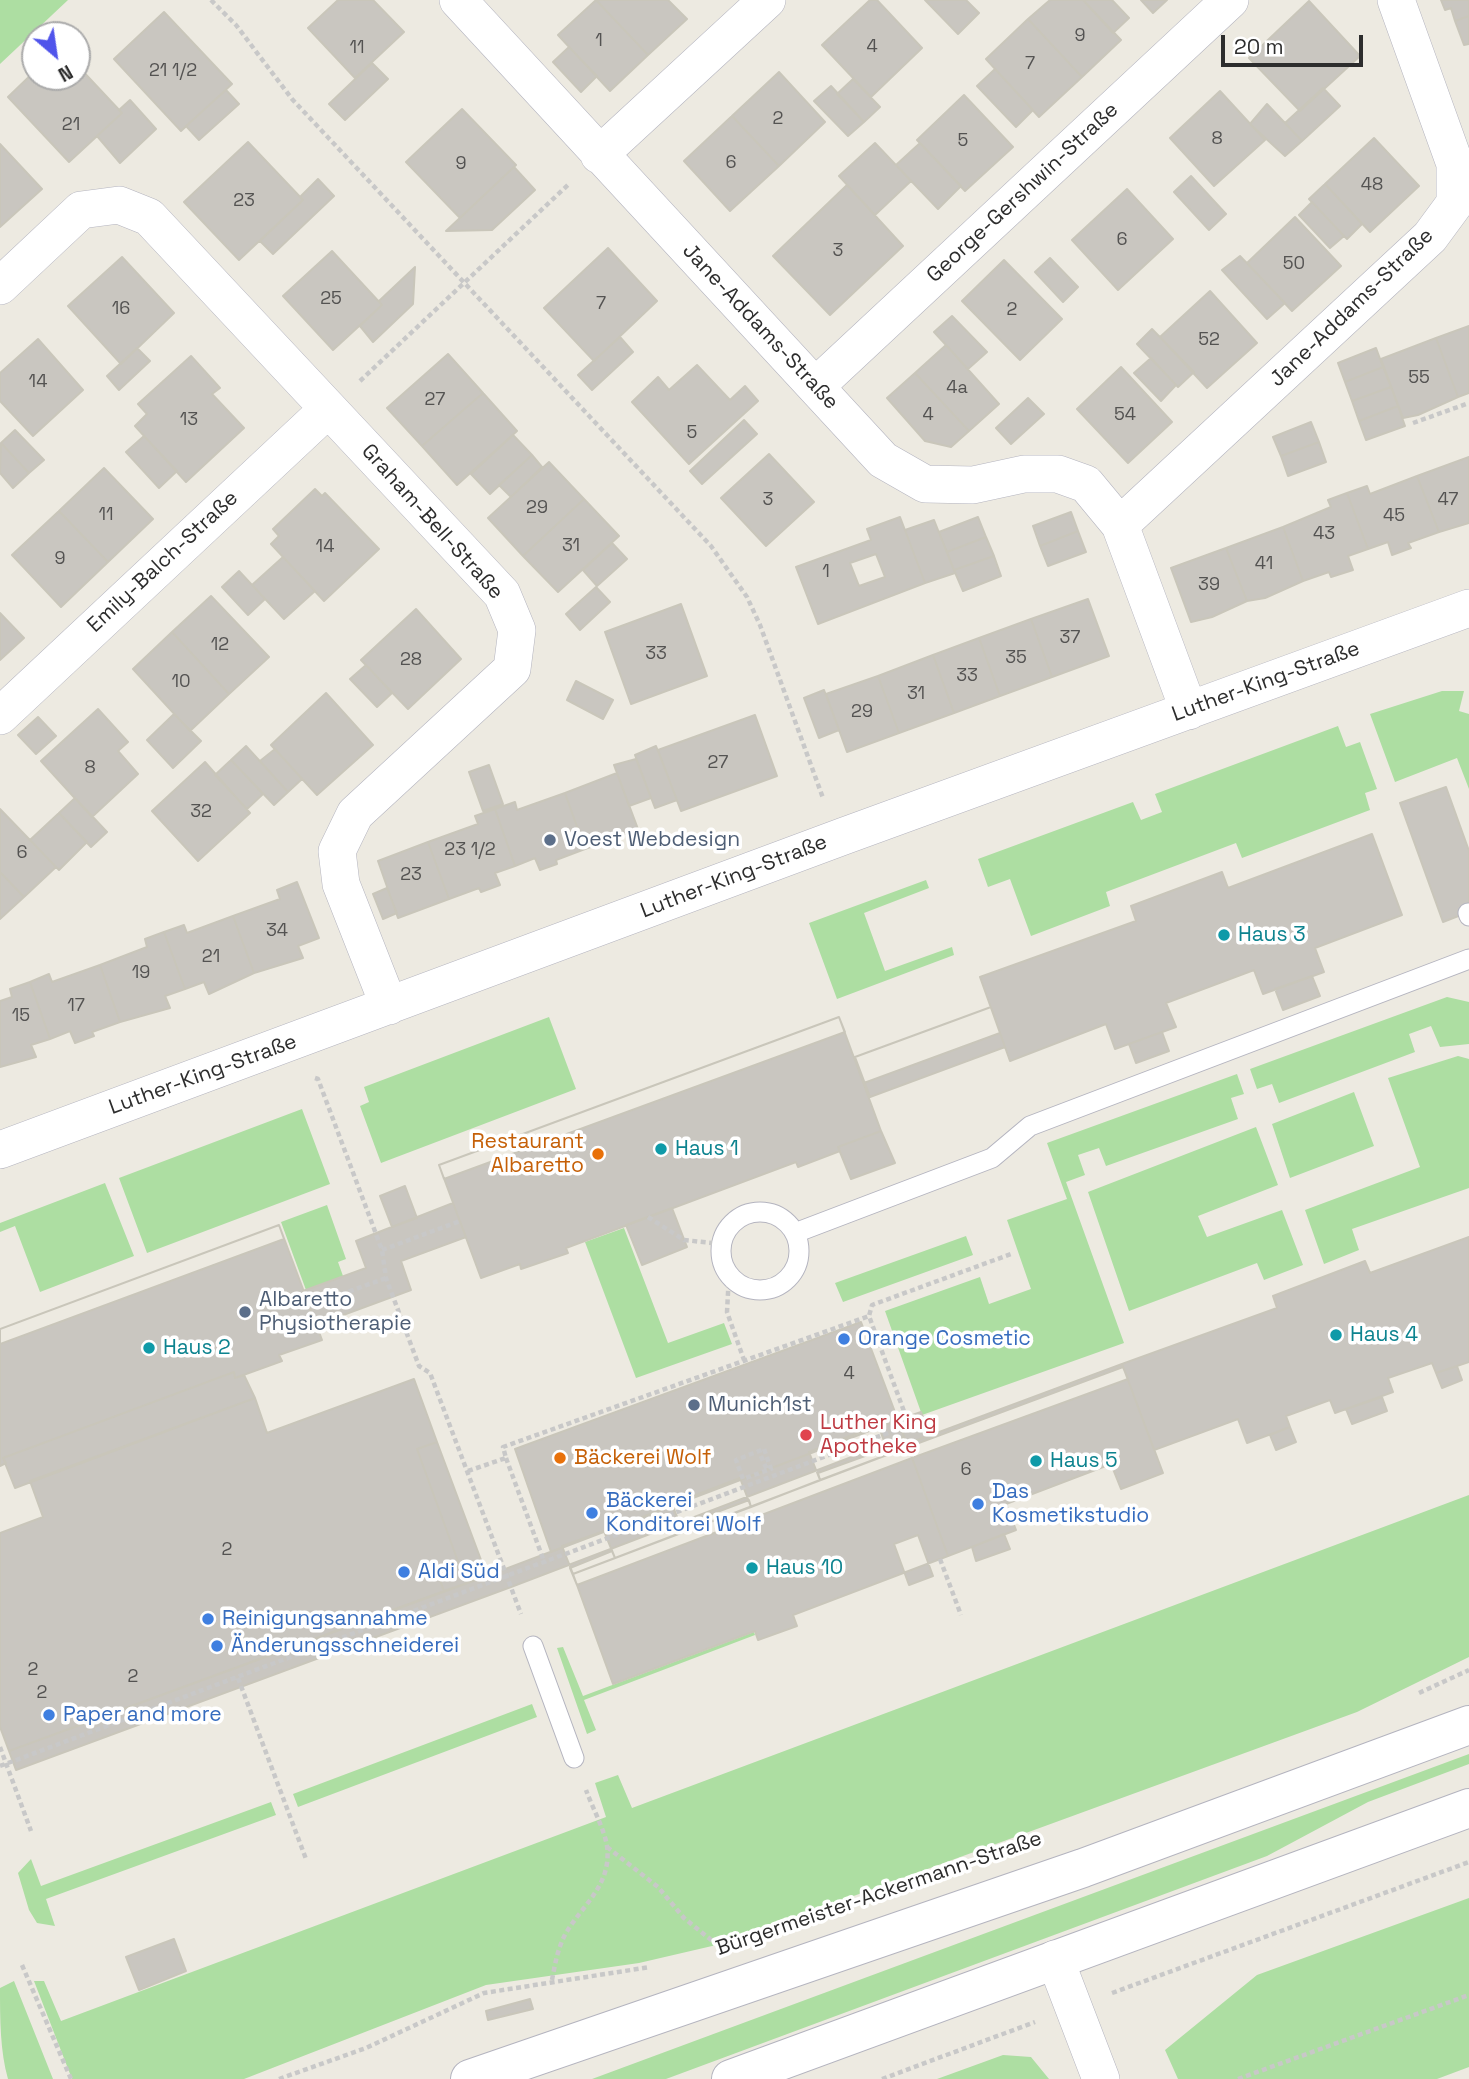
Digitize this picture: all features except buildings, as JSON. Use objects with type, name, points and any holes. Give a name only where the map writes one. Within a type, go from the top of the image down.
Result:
[{"type":"main road","name":"Bürgermeister-Ackermann-Straße","points":[[470,2079],[1083,1868],[1469,1724]]},
{"type":"main road","points":[[731,2079],[1469,1808]]},
{"type":"street","name":"Jane-Addams-Straße","points":[[458,0],[598,155],[883,460],[925,484],[973,485],[1024,474],[1058,474],[1086,484],[1120,525],[1189,710]]},
{"type":"street","points":[[598,155],[767,0]]},
{"type":"street","name":"George-Gershwin-Straße","points":[[816,386],[1230,0]]},
{"type":"street","name":"Jane-Addams-Straße","points":[[1120,525],[1430,237],[1455,203],[1455,163],[1396,0]]},
{"type":"street","name":"Graham-Bell-Straße","points":[[0,286],[81,210],[119,205],[149,217],[502,594],[517,629],[512,669],[355,814],[337,851],[341,884],[389,1006]]},
{"type":"street","name":"Emily-Balch-Straße","points":[[0,716],[328,410]]},
{"type":"street","name":"Luther-King-Straße","points":[[0,1150],[838,838],[1469,608]]},
{"type":"street","points":[[1055,1959],[1101,2079]]},
{"type":"lane","points":[[795,1233],[992,1158],[1030,1126],[1469,959]]},
{"type":"lane","points":[[755,1213],[779,1217],[795,1233],[799,1258],[786,1281],[763,1290],[738,1283],[724,1265],[722,1244],[734,1223],[755,1213]]},
{"type":"lane","points":[[533,1646],[574,1758]]},
{"type":"path","points":[[211,0],[236,25],[292,99],[711,546],[731,573],[760,625],[838,838]]},
{"type":"path","points":[[328,410],[467,283],[598,155]]},
{"type":"path","points":[[1413,423],[1469,403]]},
{"type":"path","points":[[293,1041],[305,1075],[318,1079],[382,1250],[386,1278],[419,1366],[430,1373],[533,1646]]},
{"type":"path","points":[[648,1217],[684,1240],[722,1244]]},
{"type":"path","points":[[382,1250],[460,1221]]},
{"type":"path","points":[[0,1766],[508,1578],[909,1425],[869,1316],[873,1305],[1011,1254]]},
{"type":"path","points":[[729,1274],[727,1312],[744,1360]]},
{"type":"path","points":[[309,1306],[386,1278]]},
{"type":"path","points":[[545,1563],[502,1447],[869,1316]]},
{"type":"path","points":[[896,1440],[900,1450]]},
{"type":"path","points":[[764,1450],[771,1469],[766,1470],[743,1479],[736,1460],[764,1450]]},
{"type":"path","points":[[761,1456],[770,1478]]},
{"type":"path","points":[[468,1471],[506,1458]]},
{"type":"path","points":[[940,1559],[961,1615]]},
{"type":"path","points":[[1411,1697],[1469,1670]]},
{"type":"path","points":[[238,1678],[306,1859]]},
{"type":"path","points":[[0,1746],[31,1831]]},
{"type":"path","points":[[552,1980],[566,1933],[597,1895],[606,1871],[607,1846],[574,1758]]},
{"type":"path","name":"Bürgermeister-Ackermann-Straße","points":[[607,1846],[658,1887],[684,1918],[725,1951],[714,1954]]},
{"type":"path","points":[[882,2079],[1469,1862]]},
{"type":"path","points":[[22,1965],[71,2079]]},
{"type":"path","points":[[279,2079],[366,2048],[484,1993],[552,1980],[655,1967]]},
{"type":"path","points":[[1238,2079],[1469,1996]]},
{"type":"green space","points":[[0,0],[68,0],[46,21],[21,21],[21,44],[0,64]]},
{"type":"green space","points":[[1442,691],[1464,691],[1459,711],[1469,714],[1469,789],[1457,758],[1395,782],[1370,714]]},
{"type":"green space","points":[[1338,726],[1346,747],[1360,742],[1377,789],[1365,793],[1370,810],[1242,858],[1236,843],[1106,892],[1110,906],[1031,936],[1010,879],[988,887],[978,859],[1133,802],[1141,820],[1162,812],[1155,794]]},
{"type":"green space","points":[[926,880],[929,888],[864,913],[885,971],[952,947],[954,955],[837,999],[809,923]]},
{"type":"green space","points":[[1447,997],[1469,1002],[1469,1044],[1440,1047],[1431,1026],[1409,1034],[1415,1052],[1279,1103],[1272,1084],[1257,1089],[1250,1069]]},
{"type":"green space","points":[[549,1017],[576,1089],[381,1163],[360,1106],[369,1102],[364,1087]]},
{"type":"green space","points":[[1458,1056],[1469,1059],[1469,1188],[1352,1229],[1359,1250],[1324,1264],[1305,1210],[1420,1167],[1388,1078]]},
{"type":"green space","points":[[1237,1074],[1244,1094],[1231,1098],[1238,1119],[1106,1166],[1099,1148],[1078,1155],[1085,1175],[1066,1182],[1124,1343],[922,1415],[885,1311],[980,1277],[989,1304],[1031,1289],[1007,1220],[1067,1199],[1047,1143]]},
{"type":"green space","points":[[1354,1092],[1374,1146],[1290,1178],[1272,1124]]},
{"type":"green space","points":[[302,1109],[330,1184],[147,1253],[119,1178]]},
{"type":"green space","points":[[1256,1127],[1278,1185],[1198,1216],[1207,1237],[1282,1210],[1303,1265],[1264,1280],[1257,1263],[1129,1311],[1088,1192]]},
{"type":"green space","points":[[105,1183],[134,1256],[40,1292],[15,1226],[0,1232],[0,1223]]},
{"type":"green space","points":[[327,1205],[346,1259],[338,1262],[343,1276],[306,1290],[281,1222]]},
{"type":"green space","points":[[624,1228],[668,1343],[724,1323],[732,1344],[636,1378],[585,1242]]},
{"type":"green space","points":[[966,1236],[973,1255],[843,1302],[835,1283]]},
{"type":"green space","points":[[1469,1495],[1469,1657],[1357,1712],[725,1943],[639,1963],[486,1985],[244,2079],[72,2079],[34,1981],[44,1981],[61,2021],[606,1817],[595,1783],[618,1775],[632,1808]]},
{"type":"green space","points":[[754,1632],[755,1635],[584,1700],[596,1730],[587,1734],[557,1648],[563,1647],[583,1696]]},
{"type":"green space","points":[[532,1704],[537,1717],[298,1807],[293,1794]]},
{"type":"green space","points":[[1469,1754],[1469,1764],[1368,1802],[1267,1856],[666,2079],[592,2079]]},
{"type":"green space","points":[[271,1802],[276,1815],[46,1899],[55,1926],[37,1923],[29,1910],[18,1873],[31,1859],[41,1886]]},
{"type":"green space","points":[[1469,1898],[1469,2067],[1437,2079],[1178,2079],[1165,2050],[1257,1975]]},
{"type":"green space","points":[[14,1981],[53,2079],[8,2079],[2,2046],[0,1988]]},
{"type":"green space","points":[[1003,2055],[1031,2057],[1049,2079],[937,2079]]},
{"type":"place","name":"Voest Webdesign","points":[[550,840]]},
{"type":"place","name":"Haus 3","points":[[1224,935]]},
{"type":"place","name":"Haus 1","points":[[661,1149]]},
{"type":"place","name":"Restaurant Albaretto","points":[[598,1154]]},
{"type":"place","name":"Albaretto Physiotherapie","points":[[245,1312]]},
{"type":"place","name":"Haus 4","points":[[1336,1335]]},
{"type":"place","name":"Orange Cosmetic","points":[[844,1339]]},
{"type":"place","name":"Haus 2","points":[[149,1348]]},
{"type":"place","name":"Munich1st","points":[[694,1405]]},
{"type":"place","name":"Luther King Apotheke","points":[[806,1435]]},
{"type":"place","name":"Bäckerei Wolf","points":[[560,1458]]},
{"type":"place","name":"Haus 5","points":[[1036,1461]]},
{"type":"place","name":"Das Kosmetikstudio","points":[[978,1504]]},
{"type":"place","name":"Bäckerei Konditorei Wolf","points":[[592,1513]]},
{"type":"place","name":"Haus 10","points":[[752,1568]]},
{"type":"place","name":"Aldi Süd","points":[[404,1572]]},
{"type":"place","name":"Reinigungsannahme","points":[[208,1619]]},
{"type":"place","name":"Änderungsschneiderei","points":[[217,1646]]},
{"type":"place","name":"Paper and more","points":[[49,1715]]}]
